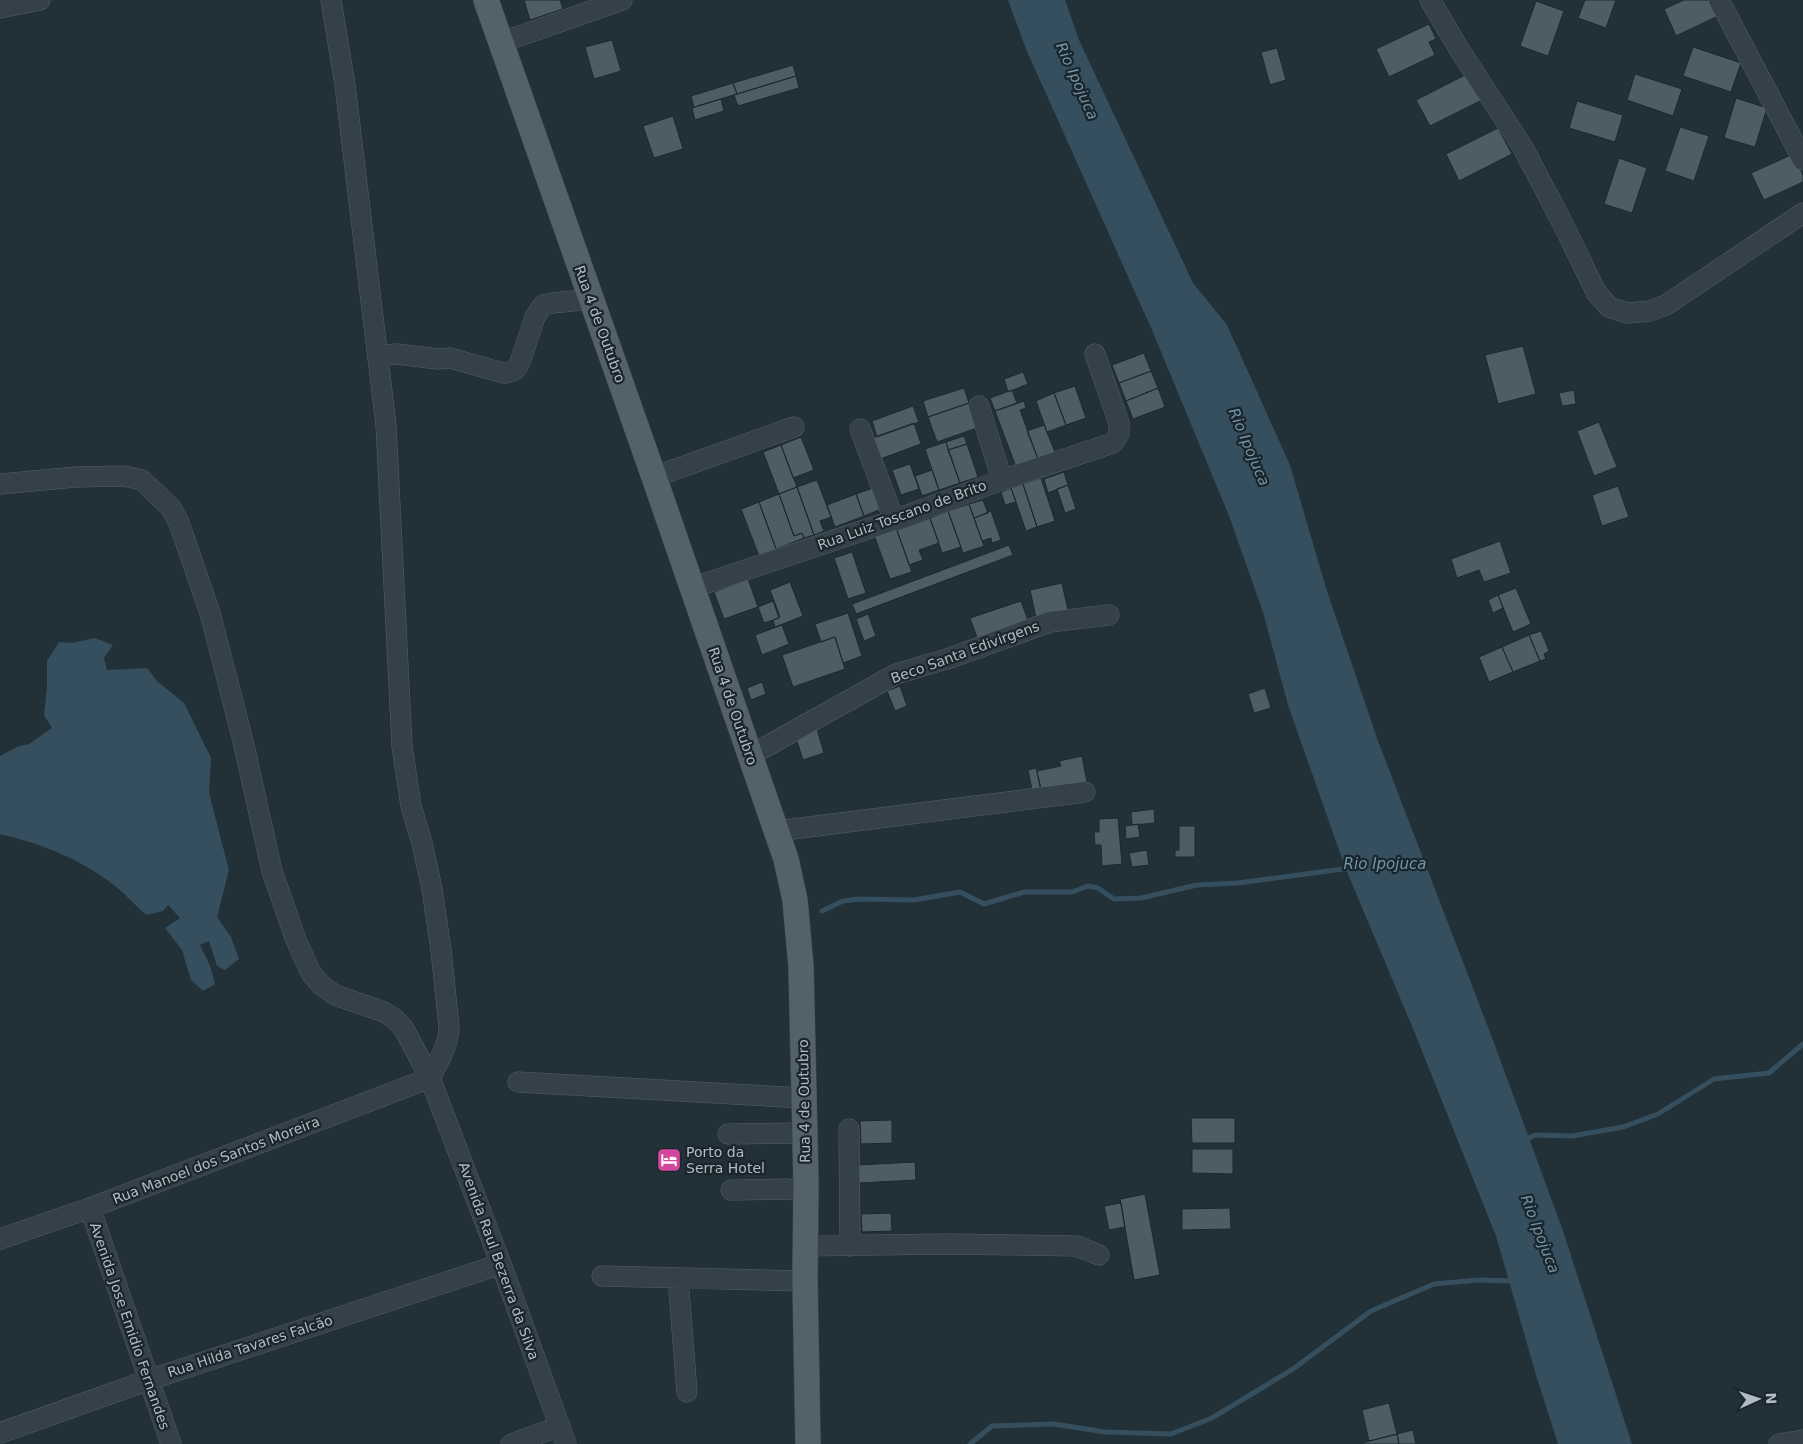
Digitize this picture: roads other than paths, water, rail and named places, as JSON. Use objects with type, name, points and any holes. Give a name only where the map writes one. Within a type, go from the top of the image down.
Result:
[{"type":"main road","name":"Rua 4 de Outubro","points":[[486,0],[786,859],[795,900],[801,966],[806,1191],[805,1281],[808,1444]]},
{"type":"street","points":[[0,8],[40,0]]},
{"type":"street","points":[[331,0],[345,85],[386,425],[402,746],[411,806],[422,843],[432,889],[449,1026],[447,1042],[430,1078]]},
{"type":"street","points":[[1430,0],[1459,49],[1522,146],[1596,292],[1609,307],[1627,313],[1650,311],[1666,305],[1803,213]]},
{"type":"street","points":[[1719,0],[1803,160]]},
{"type":"street","points":[[500,43],[615,1]]},
{"type":"street","points":[[379,356],[396,354],[438,359],[450,358],[503,373],[511,373],[516,369],[535,317],[543,305],[590,299]]},
{"type":"street","name":"Rua Luiz Toscano de Brito","points":[[692,588],[1113,443],[1119,434],[1119,423],[1095,354]]},
{"type":"street","points":[[979,406],[1002,480]]},
{"type":"street","points":[[654,477],[794,426]]},
{"type":"street","points":[[860,429],[894,520]]},
{"type":"street","name":"Avenida Raul Bezerra da Silva","points":[[0,484],[76,477],[124,476],[142,480],[171,508],[178,522],[210,613],[243,741],[272,870],[296,940],[311,973],[321,985],[335,995],[384,1012],[395,1019],[404,1029],[430,1078],[502,1264],[563,1435]]},
{"type":"street","name":"Beco Santa Edivirgens","points":[[750,755],[896,674],[950,658],[1050,622],[1109,615]]},
{"type":"street","points":[[777,831],[1085,792]]},
{"type":"street","name":"Rua Manoel dos Santos Moreira","points":[[0,1239],[90,1208],[430,1078]]},
{"type":"street","points":[[518,1082],[803,1098]]},
{"type":"street","points":[[849,1129],[850,1246]]},
{"type":"street","points":[[728,1134],[804,1133]]},
{"type":"street","points":[[731,1190],[786,1189],[806,1191]]},
{"type":"street","name":"Avenida Jose Emidio Fernandes","points":[[90,1208],[171,1444]]},
{"type":"street","points":[[805,1246],[948,1244],[1077,1246],[1099,1256]]},
{"type":"street","name":"Rua Hilda Tavares Falcão","points":[[0,1433],[149,1380],[502,1264]]},
{"type":"street","points":[[602,1276],[805,1281]]},
{"type":"street","points":[[678,1278],[687,1392]]},
{"type":"street","points":[[511,1444],[563,1435]]},
{"type":"street","points":[[1779,1444],[1803,1440]]},
{"type":"water","name":"Rio Ipojuca","points":[[1008,0],[1065,0],[1079,40],[1193,283],[1227,325],[1290,465],[1326,588],[1378,741],[1493,1040],[1563,1231],[1632,1444],[1558,1444],[1496,1236],[1414,1031],[1345,867],[1288,705],[1263,612],[1229,516],[1152,330],[1026,49]]},
{"type":"water","points":[[95,638],[113,645],[104,658],[107,670],[147,668],[157,681],[184,703],[211,758],[209,793],[229,870],[217,917],[231,937],[239,959],[225,970],[217,966],[209,941],[200,945],[210,966],[215,984],[203,991],[191,980],[182,950],[165,928],[180,918],[168,905],[163,911],[146,915],[115,886],[75,860],[46,848],[0,834],[0,756],[19,746],[29,744],[52,728],[44,715],[47,661],[59,642],[72,643]]},
{"type":"waterway","points":[[822,911],[843,901],[859,899],[914,900],[960,892],[984,904],[1024,892],[1072,892],[1088,886],[1098,888],[1114,899],[1141,898],[1197,885],[1238,883],[1351,868]]},
{"type":"waterway","points":[[1524,1140],[1535,1135],[1572,1136],[1623,1127],[1658,1114],[1714,1079],[1769,1073],[1803,1044]]},
{"type":"waterway","points":[[970,1444],[992,1426],[1054,1424],[1105,1432],[1171,1434],[1212,1418],[1293,1369],[1371,1311],[1434,1284],[1479,1280],[1513,1281]]},
{"type":"place","name":"Porto da Serra Hotel","points":[[669,1160]]}]
